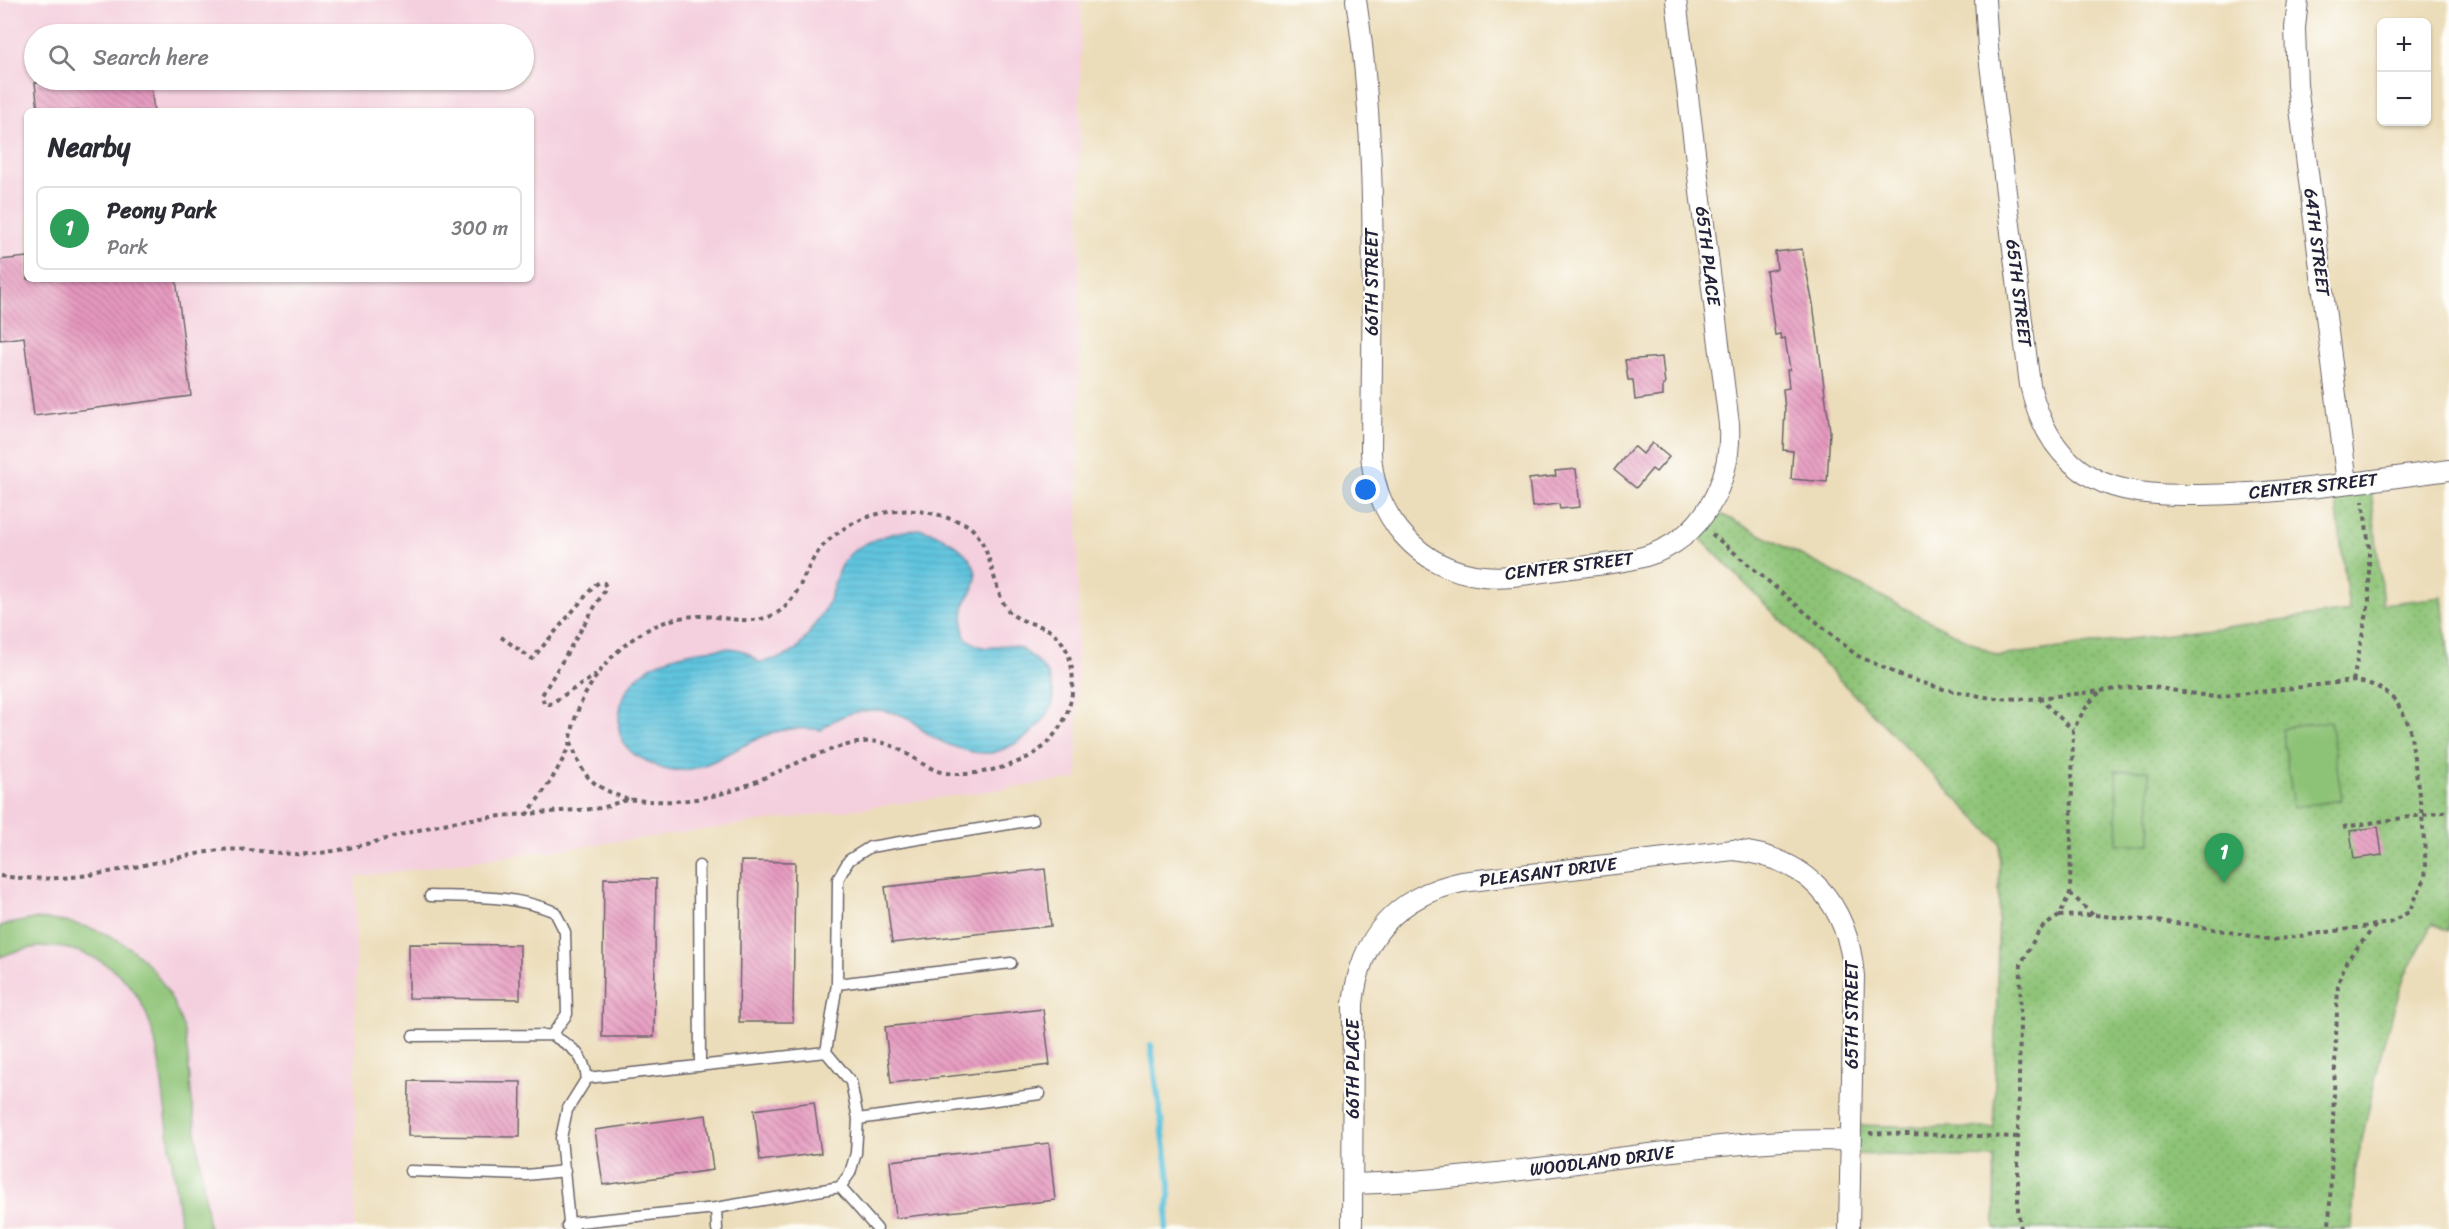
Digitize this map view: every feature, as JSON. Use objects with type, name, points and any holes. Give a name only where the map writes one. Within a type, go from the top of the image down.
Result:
[{"type":"street","name":"66TH STREET","points":[[1356,0],[1369,99],[1372,167],[1371,464],[1376,489],[1385,511],[1401,534],[1418,550]]},
{"type":"street","name":"65TH PLACE","points":[[1676,0],[1729,424],[1727,466],[1719,490],[1704,515]]},
{"type":"street","name":"65TH STREET","points":[[1985,0],[1989,60],[2030,385],[2036,410],[2046,432],[2061,452],[2081,470],[2103,483],[2129,491],[2176,495]]},
{"type":"street","name":"64TH STREET","points":[[2298,0],[2295,28],[2296,78],[2354,482]]},
{"type":"street","name":"CENTER STREET","points":[[2176,495],[2242,494],[2449,471]]},
{"type":"street","name":"CENTER STREET","points":[[1418,550],[1434,561],[1459,572],[1484,576],[1510,576],[1647,556],[1671,544],[1704,515]]},
{"type":"street","name":"65TH STREET","points":[[1716,851],[1754,852],[1799,870],[1817,885],[1834,905],[1845,928],[1852,950],[1854,976],[1849,1229]]},
{"type":"street","name":"PLEASANT DRIVE","points":[[1390,918],[1416,897],[1439,887],[1462,882],[1716,851]]},
{"type":"street","name":"66TH PLACE","points":[[1352,1229],[1353,1004],[1356,981],[1364,955],[1376,933],[1390,918]]},
{"type":"street","name":"WOODLAND DRIVE","points":[[1352,1184],[1422,1182],[1761,1143],[1851,1137]]},
{"type":"lane","points":[[413,1036],[552,1035],[572,1048],[584,1061],[587,1078],[567,1110],[561,1138],[569,1227],[717,1208],[840,1187],[850,1173],[856,1153],[858,1119],[851,1082],[826,1052],[837,984],[838,879],[849,860],[870,847],[1033,820]]},
{"type":"lane","points":[[699,866],[700,1066]]},
{"type":"lane","points":[[430,896],[503,898],[532,902],[555,912],[565,932],[567,1014],[552,1035]]},
{"type":"lane","points":[[837,984],[1011,963]]},
{"type":"lane","points":[[587,1078],[826,1052]]},
{"type":"lane","points":[[858,1119],[1040,1094]]},
{"type":"lane","points":[[410,1171],[526,1175],[565,1171]]},
{"type":"lane","points":[[840,1187],[876,1229]]},
{"type":"lane","points":[[717,1208],[717,1229]]},
{"type":"path","points":[[2353,681],[2369,603],[2369,547],[2354,482]]},
{"type":"path","points":[[0,876],[50,880],[87,876],[225,850],[315,854],[463,821],[600,808],[628,800],[660,801],[710,797],[737,789],[826,751],[865,741],[882,741],[938,772],[984,772],[1034,755],[1050,741],[1065,719],[1073,689],[1071,666],[1066,650],[1057,635],[1046,627],[1014,617],[1006,609],[987,552],[969,526],[936,513],[901,510],[869,516],[838,532],[819,550],[787,607],[753,621],[700,615],[668,620],[638,635],[616,653],[597,674],[550,704],[543,704],[542,695],[603,593],[606,587],[604,583],[600,582],[595,585],[532,659],[501,638]]},
{"type":"path","points":[[1704,515],[1856,656],[1904,677],[1943,689],[1991,698],[2039,698],[2103,690],[2153,687],[2214,697],[2353,681],[2381,687],[2391,696],[2406,718],[2410,729],[2422,815],[2426,866],[2425,878],[2416,902],[2409,912],[2400,918],[2376,925],[2273,940],[2186,924],[2094,915],[2059,916]]},
{"type":"path","points":[[527,814],[558,769],[571,741],[574,721],[597,674]]},
{"type":"path","points":[[2021,1229],[2018,1211],[2018,1137],[2021,964],[2040,929],[2059,916],[2070,893],[2073,730],[2095,696],[2103,690]]},
{"type":"path","points":[[2039,698],[2073,730]]},
{"type":"path","points":[[571,741],[580,768],[594,784],[628,800]]},
{"type":"path","points":[[2343,827],[2449,811]]},
{"type":"path","points":[[2070,893],[2094,915]]},
{"type":"path","points":[[2329,1229],[2338,983],[2347,960],[2376,925]]},
{"type":"path","points":[[1851,1137],[2018,1137]]},
{"type":"shaded area","points":[[0,0],[1081,0],[1077,779],[356,877],[355,1229],[0,1229]]},
{"type":"green space","points":[[2370,480],[2383,604],[2442,597],[2449,662],[2449,931],[2433,924],[2405,975],[2383,1044],[2355,1172],[2352,1229],[1995,1229],[1994,1158],[1850,1154],[1851,1125],[1994,1128],[2000,843],[1691,529],[1709,508],[1998,656],[2349,611],[2334,485]]},
{"type":"green space","points":[[2330,721],[2342,800],[2294,807],[2282,728]]},
{"type":"green space","points":[[2149,770],[2151,844],[2118,844],[2116,771]]},
{"type":"green space","points":[[33,919],[84,926],[126,945],[159,978],[171,999],[182,1024],[186,1042],[209,1229],[181,1229],[155,1041],[138,997],[124,979],[105,964],[70,949],[40,947],[20,950],[0,957],[0,926]]},
{"type":"water","points":[[921,529],[951,542],[968,557],[974,566],[976,576],[974,587],[963,611],[964,636],[985,648],[1006,645],[1018,647],[1034,658],[1048,676],[1053,692],[1052,706],[1038,727],[1023,739],[996,752],[971,752],[938,740],[910,719],[899,714],[875,710],[841,717],[821,730],[779,731],[694,768],[664,769],[638,757],[626,747],[619,728],[620,710],[625,694],[633,681],[645,671],[673,657],[707,650],[739,649],[758,662],[777,659],[791,653],[802,643],[825,610],[839,569],[848,556],[866,543],[888,535]]},
{"type":"building","points":[[36,90],[151,90],[154,108],[38,108]]},
{"type":"building","points":[[1802,249],[1813,304],[1830,431],[1827,482],[1791,479],[1793,451],[1783,450],[1785,410],[1783,389],[1789,388],[1787,370],[1790,370],[1785,338],[1781,339],[1780,334],[1775,335],[1766,271],[1777,269],[1775,252]]},
{"type":"building","points":[[24,257],[24,282],[176,282],[191,396],[34,416],[24,337],[0,340],[0,260]]},
{"type":"building","points":[[1662,357],[1665,385],[1663,385],[1663,396],[1635,400],[1633,380],[1628,380],[1625,360]]},
{"type":"building","points":[[1652,443],[1669,457],[1656,472],[1652,469],[1636,488],[1614,470],[1631,449],[1635,447],[1643,454]]},
{"type":"building","points":[[1576,469],[1580,507],[1560,509],[1559,504],[1532,507],[1529,479],[1556,476],[1555,471]]},
{"type":"building","points":[[2378,827],[2382,855],[2354,859],[2350,831]]},
{"type":"building","points":[[741,861],[795,862],[793,1022],[739,1022]]},
{"type":"building","points":[[1045,869],[1051,926],[892,943],[885,887]]},
{"type":"building","points":[[604,878],[656,879],[654,1037],[602,1037]]},
{"type":"building","points":[[409,944],[520,945],[520,999],[409,998]]},
{"type":"building","points":[[1043,1009],[1050,1065],[891,1083],[885,1027]]},
{"type":"building","points":[[409,1081],[521,1082],[520,1137],[408,1136]]},
{"type":"building","points":[[814,1102],[821,1153],[760,1161],[754,1110]]},
{"type":"building","points":[[706,1115],[713,1170],[603,1185],[595,1130]]},
{"type":"building","points":[[1049,1143],[1055,1200],[896,1218],[890,1161]]},
{"type":"waterway","points":[[1151,1045],[1170,1185],[1166,1229]]},
{"type":"place","name":"Peony Park","points":[[2224,883]]}]
